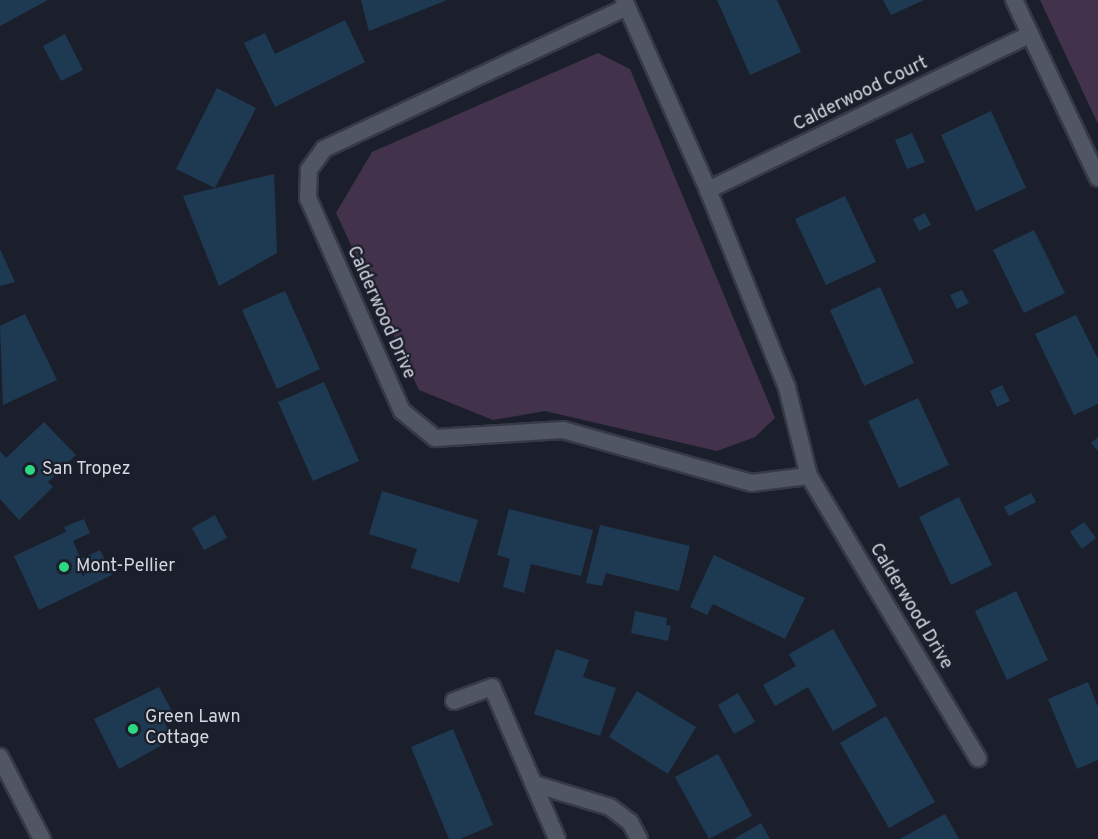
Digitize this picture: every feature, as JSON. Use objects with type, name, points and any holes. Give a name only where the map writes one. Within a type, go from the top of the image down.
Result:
[{"type":"street","points":[[1014,0],[1098,178]]},
{"type":"street","name":"Calderwood Drive","points":[[809,476],[751,483],[563,430],[435,438],[402,411],[308,198],[309,170],[324,149],[626,4],[708,190],[787,388],[809,476],[978,758]]},
{"type":"street","name":"Calderwood Court","points":[[708,190],[1030,34]]},
{"type":"street","points":[[454,701],[492,687],[558,839]]},
{"type":"street","points":[[0,756],[4,782],[42,839]]},
{"type":"street","points":[[534,784],[610,807],[630,822],[639,839]]},
{"type":"shaded area","points":[[1040,0],[1098,0],[1098,124]]},
{"type":"shaded area","points":[[598,53],[630,69],[775,418],[755,437],[717,451],[545,411],[493,420],[419,390],[336,213],[372,152]]},
{"type":"building","points":[[0,0],[48,0],[0,26]]},
{"type":"building","points":[[361,0],[447,0],[369,31]]},
{"type":"building","points":[[717,0],[777,0],[801,52],[750,75]]},
{"type":"building","points":[[883,0],[924,0],[891,15]]},
{"type":"building","points":[[345,20],[365,62],[275,107],[244,43],[265,33],[275,54]]},
{"type":"building","points":[[65,34],[83,70],[61,81],[43,46]]},
{"type":"building","points":[[217,88],[256,108],[215,188],[176,169]]},
{"type":"building","points":[[991,111],[1026,188],[976,211],[941,135]]},
{"type":"building","points":[[912,133],[925,162],[907,169],[895,140]]},
{"type":"building","points":[[274,174],[277,253],[219,286],[183,196]]},
{"type":"building","points":[[845,196],[876,262],[826,285],[795,219]]},
{"type":"building","points":[[925,213],[931,225],[919,231],[913,219]]},
{"type":"building","points":[[1034,230],[1065,293],[1024,313],[993,250]]},
{"type":"building","points":[[0,249],[15,282],[0,286]]},
{"type":"building","points":[[880,287],[914,363],[864,386],[830,310]]},
{"type":"building","points":[[962,290],[969,303],[957,309],[950,295]]},
{"type":"building","points":[[285,291],[320,369],[277,389],[242,310]]},
{"type":"building","points":[[25,314],[57,380],[3,405],[0,326]]},
{"type":"building","points":[[1076,315],[1098,359],[1098,404],[1074,415],[1035,334]]},
{"type":"building","points":[[324,382],[359,461],[313,481],[278,402]]},
{"type":"building","points":[[1002,385],[1010,401],[997,407],[990,391]]},
{"type":"building","points":[[918,398],[949,465],[899,488],[868,421]]},
{"type":"building","name":"San Tropez","points":[[44,422],[76,455],[48,482],[53,487],[19,520],[0,499],[0,451],[6,458]]},
{"type":"building","points":[[1098,437],[1098,451],[1091,443]]},
{"type":"building","points":[[382,491],[478,520],[459,583],[411,568],[417,549],[369,534]]},
{"type":"building","points":[[1031,493],[1036,502],[1009,516],[1004,507]]},
{"type":"building","points":[[959,497],[992,565],[951,585],[919,517]]},
{"type":"building","points":[[509,509],[593,530],[581,576],[531,564],[524,593],[503,587],[510,559],[497,555]]},
{"type":"building","points":[[215,515],[227,538],[204,550],[192,528]]},
{"type":"building","name":"Mont-Pellier","points":[[84,519],[90,533],[73,541],[81,559],[100,550],[112,575],[39,610],[14,556],[66,532],[64,527]]},
{"type":"building","points":[[1084,522],[1096,538],[1082,549],[1070,532]]},
{"type":"building","points":[[600,525],[690,546],[679,591],[606,573],[602,586],[586,583]]},
{"type":"building","points":[[714,555],[805,598],[785,639],[713,604],[707,615],[690,607]]},
{"type":"building","points":[[1016,591],[1048,660],[1007,680],[975,611]]},
{"type":"building","points":[[635,611],[667,618],[666,625],[671,626],[668,641],[631,633]]},
{"type":"building","points":[[833,629],[877,706],[833,731],[808,687],[775,706],[763,685],[796,666],[789,654]]},
{"type":"building","points":[[556,649],[589,660],[583,677],[616,688],[600,736],[534,714]]},
{"type":"building","points":[[1088,682],[1098,707],[1098,760],[1077,769],[1048,699]]},
{"type":"building","name":"Green Lawn Cottage","points":[[159,687],[172,711],[161,716],[173,739],[119,769],[94,719]]},
{"type":"building","points":[[637,691],[696,727],[668,774],[609,737]]},
{"type":"building","points":[[738,693],[755,722],[734,734],[718,705]]},
{"type":"building","points":[[886,716],[935,802],[889,828],[840,743]]},
{"type":"building","points":[[453,729],[493,825],[460,839],[449,839],[411,747]]},
{"type":"building","points":[[718,754],[752,816],[709,839],[675,777]]},
{"type":"building","points":[[945,814],[959,839],[900,839]]},
{"type":"building","points":[[761,823],[770,839],[734,839]]},
{"type":"place","name":"San Tropez","points":[[30,470]]},
{"type":"place","name":"Mont-Pellier","points":[[64,567]]},
{"type":"place","name":"Green Lawn Cottage","points":[[133,729]]}]
